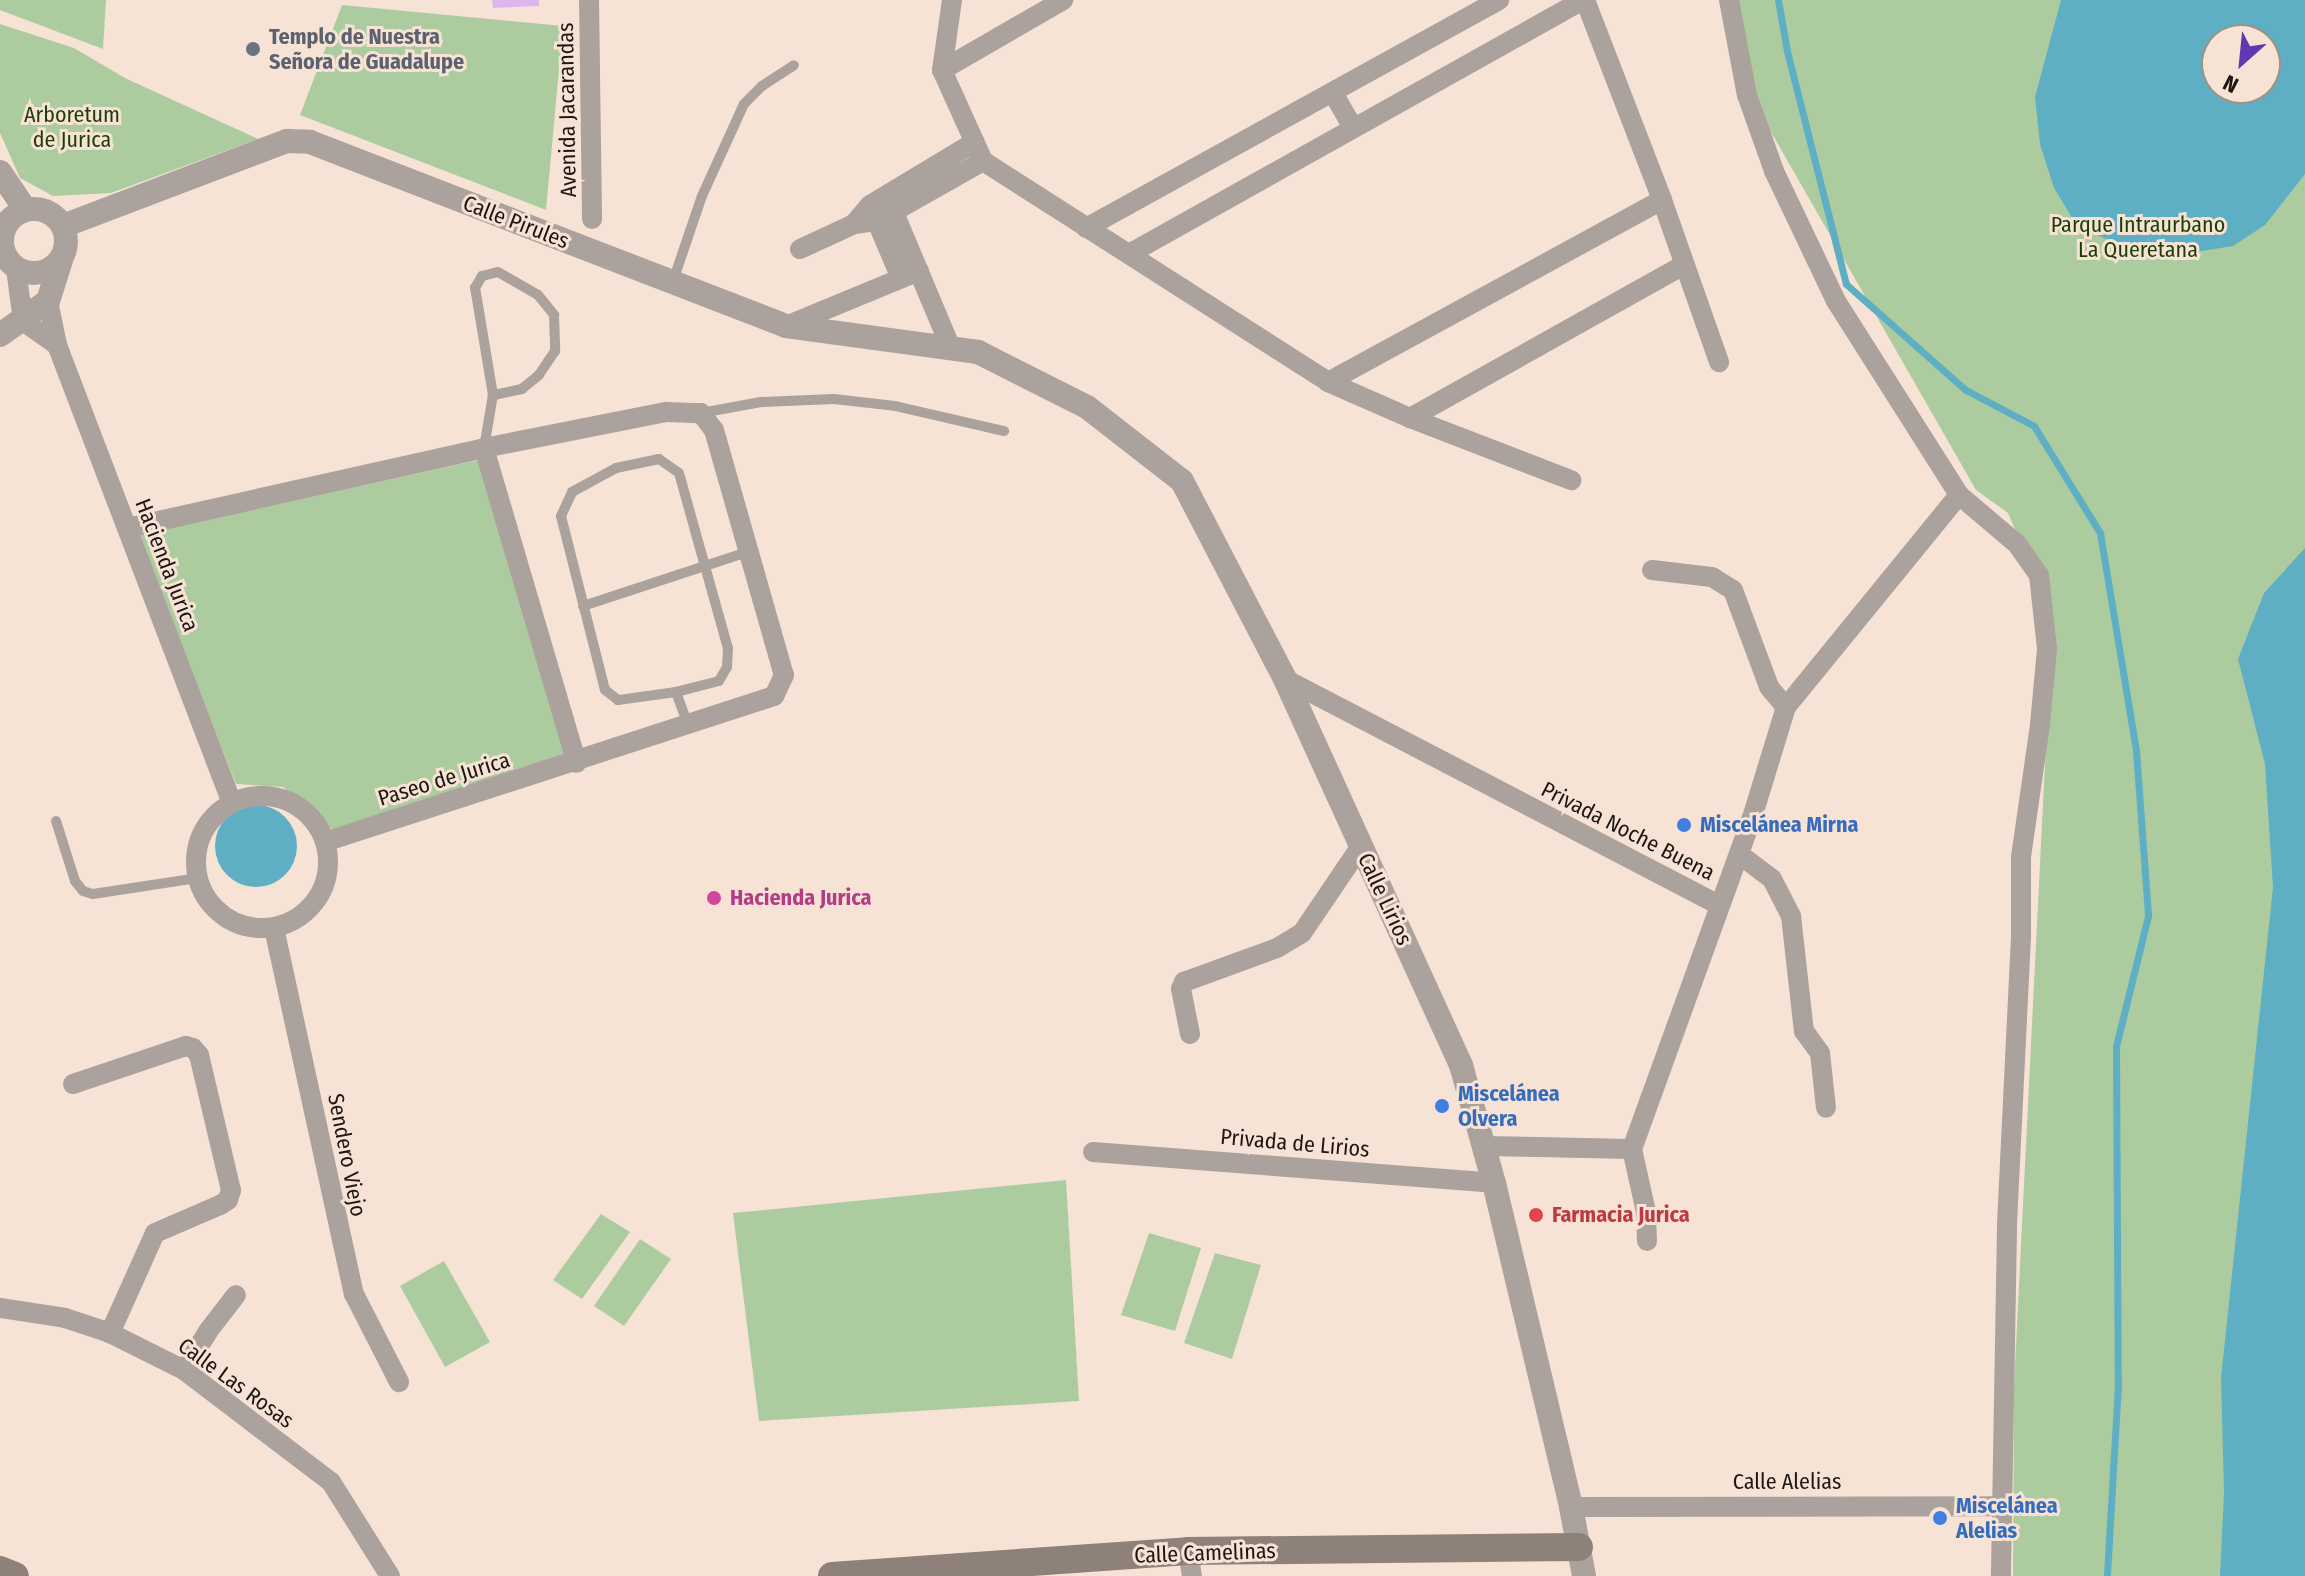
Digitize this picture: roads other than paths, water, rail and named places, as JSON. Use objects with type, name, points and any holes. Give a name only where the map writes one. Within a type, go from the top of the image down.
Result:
[{"type":"main road","name":"Calle Camelinas","points":[[832,1576],[1579,1547]]},
{"type":"main road","points":[[0,1570],[15,1576]]},
{"type":"street","name":"Avenida Jacarandas","points":[[589,0],[592,219]]},
{"type":"street","points":[[952,0],[942,70],[979,152],[1086,228],[1328,382],[1410,418],[1571,480]]},
{"type":"street","points":[[942,70],[1063,0]]},
{"type":"street","points":[[1086,228],[1499,0]]},
{"type":"street","points":[[1129,254],[1584,0],[1662,200],[1719,362]]},
{"type":"street","points":[[1729,0],[1747,95],[1774,171],[1836,301],[1959,495],[2017,544],[2039,575],[2047,649],[2040,725],[2021,857],[2021,937],[2007,1228],[2001,1576]]},
{"type":"street","points":[[1333,93],[1353,127]]},
{"type":"street","name":"Calle Pirules","points":[[63,226],[287,141],[310,142],[786,326],[978,352]]},
{"type":"street","points":[[800,249],[882,209],[979,152]]},
{"type":"street","points":[[0,172],[25,209]]},
{"type":"street","points":[[1328,382],[1662,200]]},
{"type":"street","points":[[0,335],[23,321],[48,301],[61,260],[67,237],[63,226],[53,214],[39,209],[25,209],[8,220],[4,253],[23,321],[57,345]]},
{"type":"street","points":[[882,209],[909,273],[951,348]]},
{"type":"street","points":[[4,253],[32,274],[48,271],[61,260]]},
{"type":"street","points":[[1410,418],[1684,265]]},
{"type":"street","points":[[786,326],[909,273]]},
{"type":"street","name":"Hacienda Jurica","points":[[48,301],[57,345],[232,803]]},
{"type":"street","name":"Calle Lirios","points":[[978,352],[1087,407],[1182,481],[1285,679],[1461,1065],[1494,1183],[1571,1507],[1584,1576]]},
{"type":"street","points":[[127,528],[484,448],[666,412],[701,413]]},
{"type":"street","name":"Paseo de Jurica","points":[[325,842],[577,763],[687,723],[774,696],[784,675],[714,430],[701,413]]},
{"type":"street","points":[[484,448],[577,763]]},
{"type":"street","points":[[1720,905],[1786,707],[1959,495]]},
{"type":"street","points":[[1652,570],[1712,577],[1733,590],[1769,687],[1786,707]]},
{"type":"street","name":"Privada Noche Buena","points":[[1285,679],[1720,905],[1632,1149]]},
{"type":"street","points":[[259,797],[287,801],[303,811],[325,842],[327,879],[319,896],[292,922],[274,928],[255,929],[220,914],[207,900],[197,878],[197,846],[204,828],[232,803],[259,797]]},
{"type":"street","points":[[1190,1034],[1181,989],[1184,982],[1277,948],[1302,933],[1361,846]]},
{"type":"street","points":[[1739,854],[1772,879],[1791,916],[1804,1031],[1820,1053],[1826,1108]]},
{"type":"street","name":"Sendero Viejo","points":[[274,928],[354,1294],[399,1382]]},
{"type":"street","points":[[73,1084],[186,1046],[193,1048],[199,1055],[231,1190],[228,1200],[220,1205],[155,1233],[110,1333]]},
{"type":"street","points":[[1485,1146],[1632,1149],[1646,1212],[1647,1241]]},
{"type":"street","name":"Privada de Lirios","points":[[1093,1152],[1494,1183]]},
{"type":"street","points":[[184,1370],[236,1295]]},
{"type":"street","name":"Calle Las Rosas","points":[[0,1308],[65,1318],[110,1333],[184,1370],[331,1482],[390,1576]]},
{"type":"street","name":"Calle Alelias","points":[[1571,1507],[2002,1506]]},
{"type":"lane","points":[[673,282],[702,196],[744,104],[762,86],[794,65]]},
{"type":"lane","points":[[484,448],[493,395],[475,288],[482,276],[498,272],[538,295],[554,315],[555,351],[539,375],[522,389],[493,395]]},
{"type":"lane","points":[[701,413],[761,402],[834,399],[895,406],[1004,431]]},
{"type":"lane","points":[[659,459],[679,473],[706,566],[728,648],[727,667],[719,681],[676,692],[618,700],[605,690],[561,516],[572,492],[616,468],[659,459]]},
{"type":"lane","points":[[583,606],[747,552]]},
{"type":"lane","points":[[676,692],[687,723]]},
{"type":"lane","points":[[56,821],[75,881],[83,891],[93,894],[197,878]]},
{"type":"water","points":[[2061,0],[2305,0],[2305,174],[2265,225],[2233,246],[2177,255],[2124,247],[2077,226],[2054,188],[2040,144],[2035,97]]},
{"type":"water","points":[[2305,548],[2305,1576],[2220,1576],[2224,1493],[2221,1378],[2273,887],[2265,764],[2238,659],[2264,593]]},
{"type":"water","points":[[256,805],[272,808],[285,817],[294,830],[297,846],[294,862],[285,875],[272,884],[256,887],[240,884],[227,875],[218,862],[215,846],[218,830],[227,817],[240,808]]},
{"type":"waterway","points":[[1778,0],[1787,51],[1846,284],[1966,390],[2034,426],[2100,533],[2136,751],[2148,916],[2116,1046],[2118,1384],[2107,1576]]},
{"type":"place","name":"Templo de Nuestra Señora de Guadalupe","points":[[253,49]]},
{"type":"place","name":"Miscelánea Mirna","points":[[1684,825]]},
{"type":"place","name":"Hacienda Jurica","points":[[714,898]]},
{"type":"place","name":"Miscelánea Olvera","points":[[1442,1106]]},
{"type":"place","name":"Farmacia Jurica","points":[[1536,1215]]},
{"type":"place","name":"Miscelánea Alelias","points":[[1940,1518]]},
{"type":"park label","name":"Arboretum de Jurica","points":[[72,126]]},
{"type":"park label","name":"Parque Intraurbano La Queretana","points":[[2138,236]]}]
